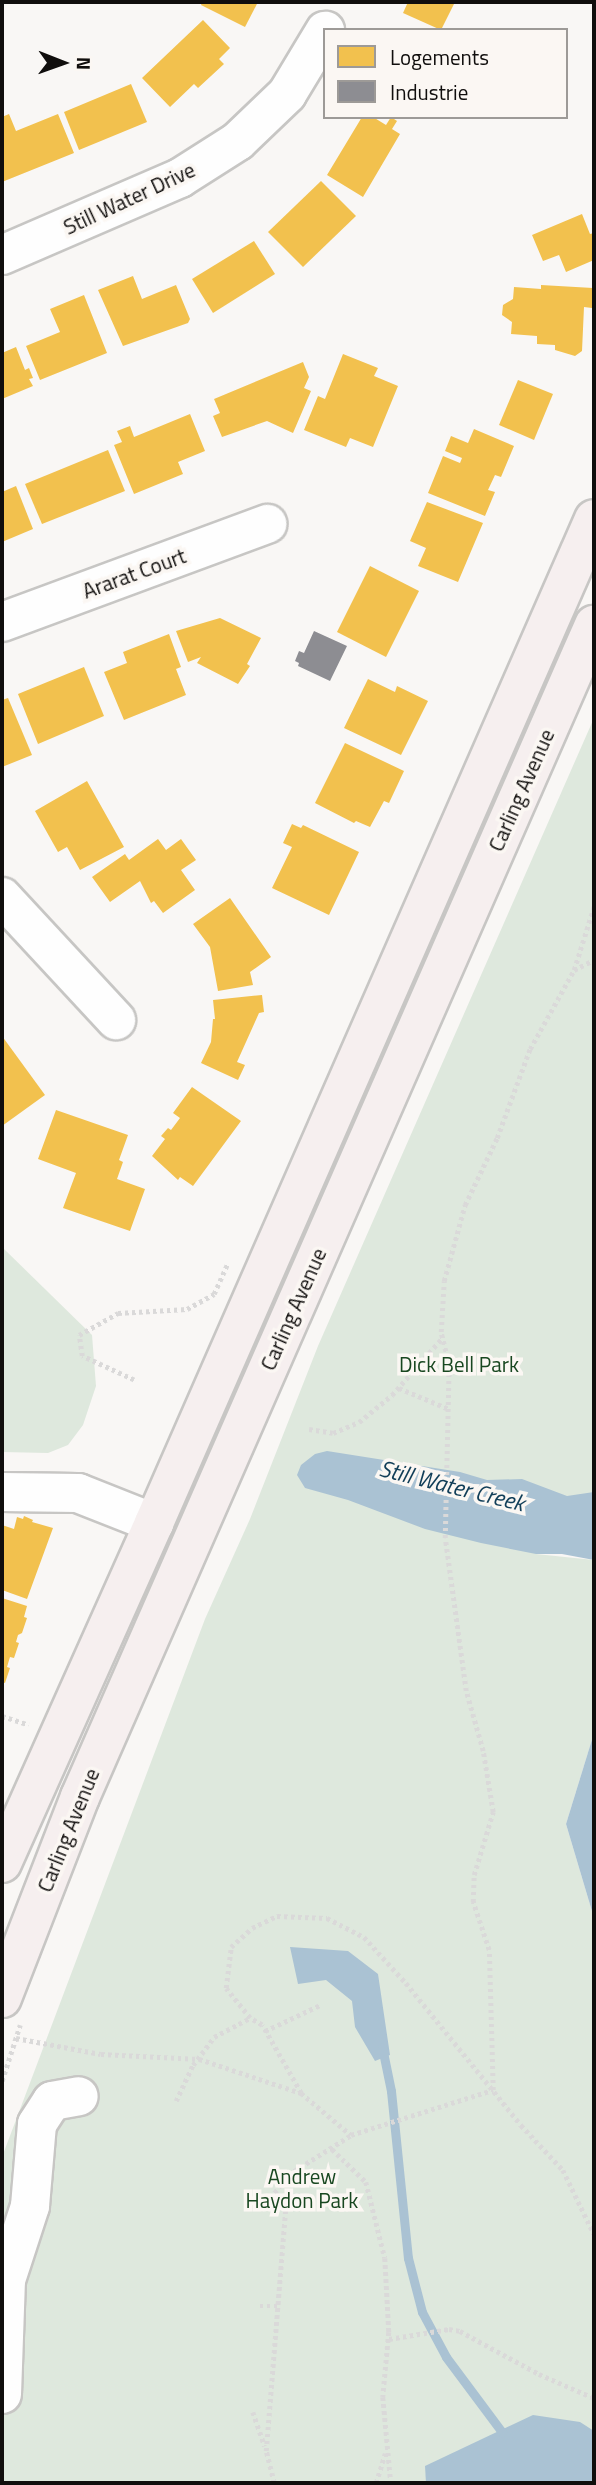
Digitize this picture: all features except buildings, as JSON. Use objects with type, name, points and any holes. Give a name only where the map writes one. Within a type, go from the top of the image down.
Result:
[{"type":"main road","name":"Carling Avenue","points":[[2,1863],[155,1523],[594,519]]},
{"type":"main road","name":"Carling Avenue","points":[[2,1998],[96,1759],[594,625]]},
{"type":"street","name":"Still Water Drive","points":[[326,28],[338,2]]},
{"type":"street","name":"Still Water Drive","points":[[2,255],[180,178],[237,141],[287,94],[323,33]]},
{"type":"street","name":"Ararat Court","points":[[2,622],[267,524]]},
{"type":"street","points":[[2,897],[116,1020]]},
{"type":"street","points":[[2,1492],[78,1493],[155,1523]]},
{"type":"street","points":[[2,2394],[6,2280],[30,2206],[37,2124],[52,2101],[79,2096]]},
{"type":"path","points":[[493,2090],[489,1950],[473,1902],[474,1875],[493,1812],[483,1751],[467,1691],[444,1538],[449,1443],[449,1365],[442,1337],[444,1280],[465,1205],[497,1138],[530,1049],[574,970],[594,906]]},
{"type":"path","points":[[574,970],[594,960]]},
{"type":"path","points":[[134,1380],[82,1356],[79,1335],[118,1313],[187,1309],[214,1294],[231,1258]]},
{"type":"path","points":[[309,1429],[333,1433],[359,1422],[399,1388],[442,1337]]},
{"type":"path","points":[[399,1388],[449,1409]]},
{"type":"path","points":[[2,1716],[40,1729]]},
{"type":"path","points":[[351,2135],[301,2093],[265,2031],[250,2018],[226,1988],[231,1947],[252,1928],[276,1916],[327,1917],[364,1937],[563,2170],[594,2234]]},
{"type":"path","points":[[265,2031],[320,2005]]},
{"type":"path","points":[[176,2101],[214,2037],[250,2018]]},
{"type":"path","points":[[16,2038],[101,2054],[199,2059],[301,2093]]},
{"type":"path","points":[[266,2204],[288,2175],[351,2135],[493,2090]]},
{"type":"path","points":[[332,2149],[366,2182],[385,2259],[388,2339],[383,2397],[391,2483]]},
{"type":"path","points":[[266,2451],[278,2306],[281,2224],[288,2175]]},
{"type":"path","points":[[260,2306],[278,2306]]},
{"type":"path","points":[[388,2339],[449,2329],[460,2331],[539,2374],[594,2398]]},
{"type":"path","points":[[253,2412],[274,2483]]},
{"type":"path","points":[[376,2483],[387,2449]]},
{"type":"green space","name":"Andrew Haydon Park","points":[[594,718],[594,1493],[536,1554],[594,1560],[594,1733],[566,1824],[594,1918],[594,2483],[2,2483],[2,2157],[205,1619],[250,1519],[318,1346]]},
{"type":"green space","points":[[2,1247],[92,1335],[96,1386],[83,1425],[68,1445],[48,1453],[2,1452]]},
{"type":"water","name":"Still Water Creek","points":[[327,1451],[460,1472],[487,1480],[522,1479],[567,1496],[594,1492],[594,1560],[562,1554],[536,1554],[481,1543],[425,1529],[348,1500],[305,1488],[297,1475],[301,1465],[315,1454]]},
{"type":"water","points":[[594,1733],[594,1918],[566,1824]]},
{"type":"water","points":[[290,1947],[348,1951],[378,1974],[390,2055],[375,2061],[355,2027],[352,2001],[326,1980],[298,1984]]},
{"type":"water","points":[[533,2415],[580,2422],[594,2431],[594,2483],[426,2483],[425,2466]]},
{"type":"waterway","points":[[382,2047],[391,2091],[408,2258],[422,2312],[446,2357],[502,2432]]},
{"type":"park label","name":"Dick Bell Park","points":[[459,1364]]}]
